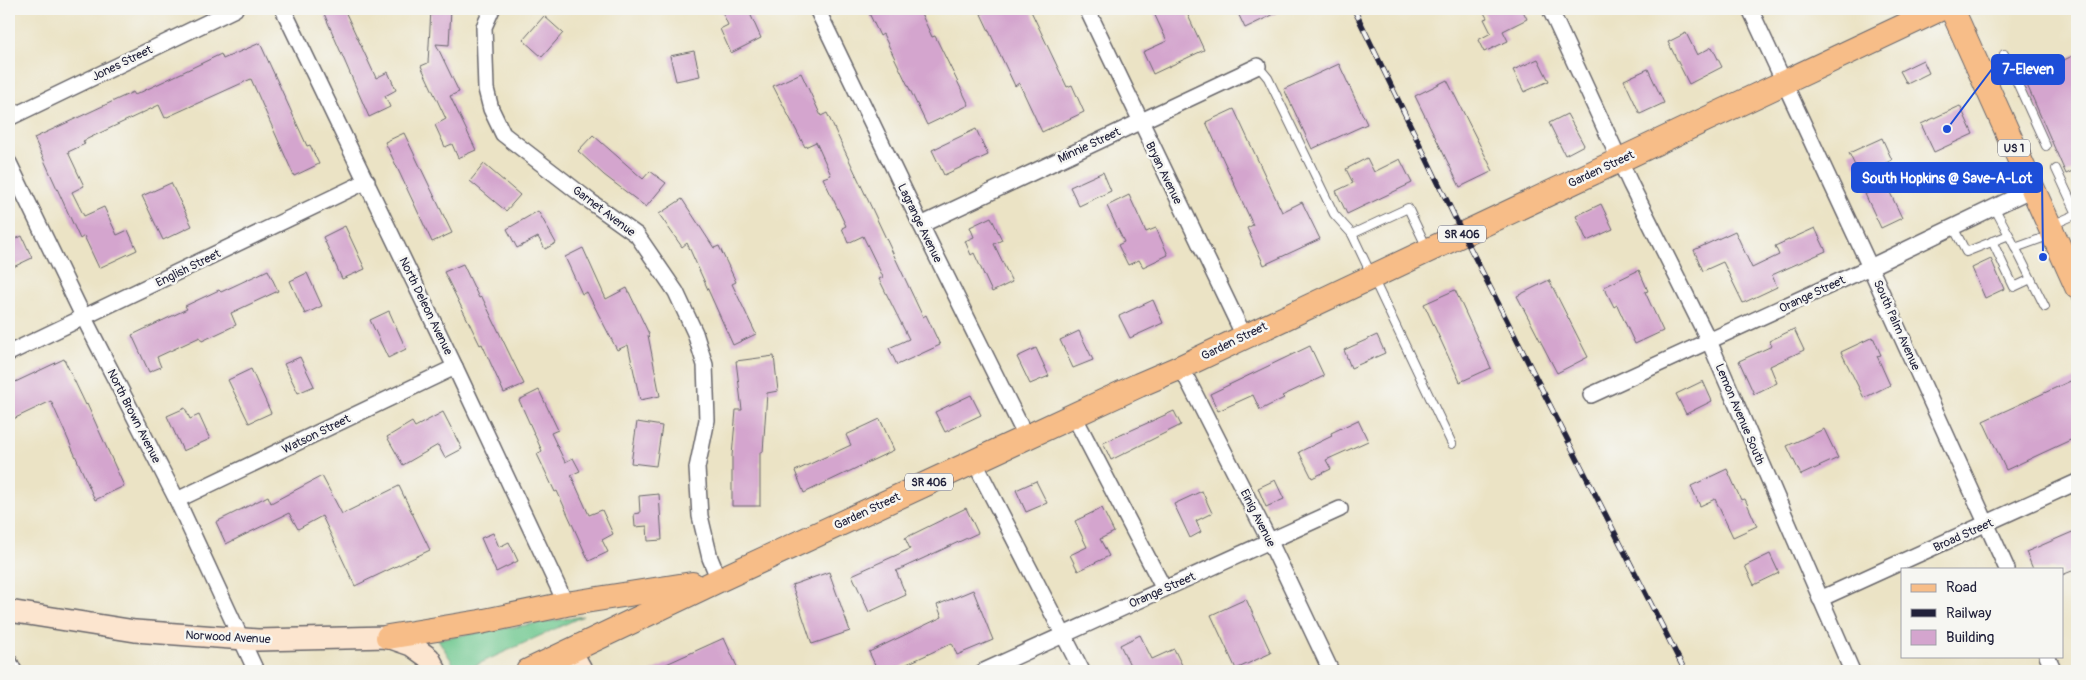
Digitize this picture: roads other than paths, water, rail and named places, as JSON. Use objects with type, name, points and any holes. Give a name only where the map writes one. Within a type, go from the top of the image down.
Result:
[{"type":"main road","name":"Garden Street","points":[[528,671],[577,661],[718,580],[1026,436],[1181,367],[1940,9]]},
{"type":"main road","name":"US 1","points":[[1952,9],[2077,287]]},
{"type":"main road","points":[[388,637],[480,622],[566,604],[718,580]]},
{"type":"street","name":"Jones Street","points":[[9,118],[235,9]]},
{"type":"street","name":"North Deleon Avenue","points":[[283,9],[455,367],[566,604]]},
{"type":"street","name":"Garnet Avenue","points":[[492,9],[484,27],[486,90],[491,108],[503,134],[637,235],[676,292],[695,334],[705,365],[708,420],[697,468],[700,516],[710,558],[718,580]]},
{"type":"street","name":"Lagrange Avenue","points":[[817,9],[921,225],[1026,436]]},
{"type":"street","name":"Bryan Avenue","points":[[1087,9],[1139,121],[1244,336]]},
{"type":"street","name":"Lemon Avenue South","points":[[1550,9],[1620,160],[1709,341],[1852,671]]},
{"type":"street","name":"South Palm Avenue","points":[[1750,9],[2007,568]]},
{"type":"street","name":"Minnie Street","points":[[921,225],[1258,66]]},
{"type":"street","name":"North Brown Avenue","points":[[9,163],[84,318],[177,500],[256,671]]},
{"type":"street","name":"English Street","points":[[9,353],[367,182]]},
{"type":"street","name":"Orange Street","points":[[1591,395],[1870,267],[2032,189]]},
{"type":"street","name":"Watson Street","points":[[177,500],[455,367]]},
{"type":"street","name":"Einig Avenue","points":[[1181,367],[1270,542],[1331,671]]},
{"type":"street","points":[[1074,416],[1164,589]]},
{"type":"street","points":[[974,461],[1082,671]]},
{"type":"street","name":"Broad Street","points":[[1820,599],[2077,482]]},
{"type":"street","name":"Orange Street","points":[[984,671],[1340,509]]},
{"type":"street","name":"Norwood Avenue","points":[[9,611],[135,631],[241,639],[388,637],[411,645],[429,658],[436,671]]},
{"type":"street","points":[[2048,658],[2054,671]]},
{"type":"street","points":[[9,660],[14,671]]},
{"type":"lane","points":[[2004,54],[2046,146]]},
{"type":"lane","points":[[1258,66],[1268,78],[1334,214],[1352,234],[1452,444]]},
{"type":"lane","points":[[2016,248],[2077,214],[2056,169]]},
{"type":"lane","points":[[1994,207],[2045,308]]},
{"type":"lane","points":[[1352,234],[1408,208],[1428,250]]},
{"type":"lane","points":[[1953,227],[1966,252],[2009,235]]},
{"type":"lane","points":[[1992,241],[2014,287],[2031,279]]},
{"type":"railway","points":[[1354,9],[1463,234],[1685,671]]},
{"type":"place","name":"7-Eleven","points":[[1947,129]]},
{"type":"place","name":"South Hopkins @ Save-A-Lot","points":[[2043,257]]}]
